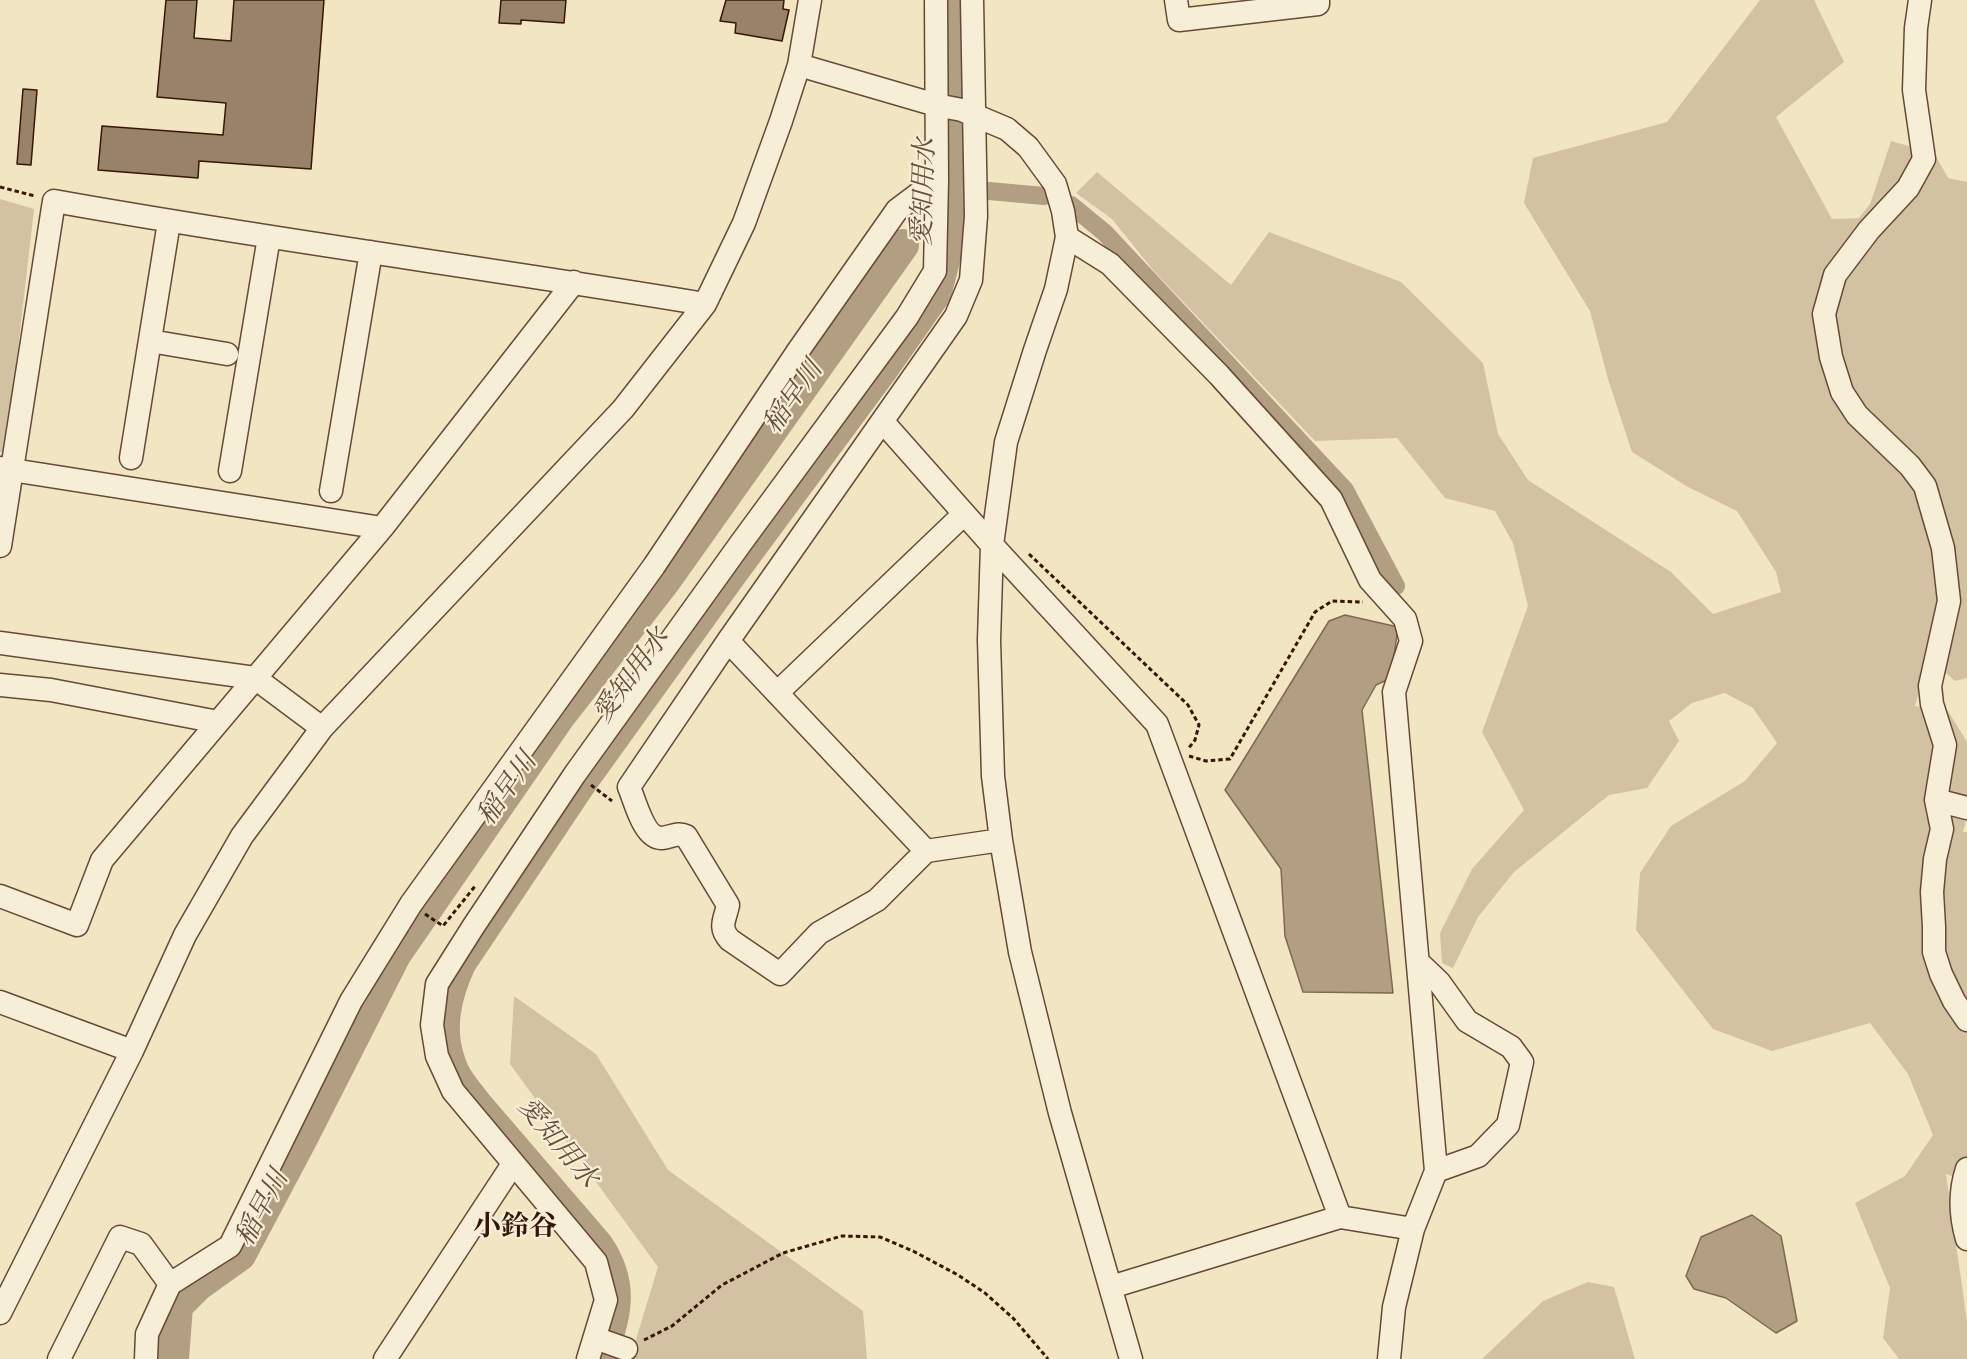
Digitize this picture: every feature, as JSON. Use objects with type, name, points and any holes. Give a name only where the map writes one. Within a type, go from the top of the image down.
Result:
[{"type":"street","points":[[0,1313],[132,1051],[185,935],[242,836],[322,728],[623,408],[705,304],[744,223],[781,121],[799,65],[810,0]]},
{"type":"street","points":[[626,1348],[595,1346],[606,1300],[596,1262],[453,1091],[437,1056],[432,1025],[437,984],[575,774],[741,543],[908,317],[935,270],[936,0]]},
{"type":"street","points":[[972,0],[968,112],[976,216],[971,280],[956,316],[629,787],[646,828],[654,837],[661,838],[681,833],[686,836],[728,905],[722,925],[723,933],[780,974],[819,933],[877,900],[926,851],[1001,840]]},
{"type":"street","points":[[1176,0],[1179,20],[1318,4],[1318,0]]},
{"type":"street","points":[[1920,0],[1916,28],[1914,90],[1924,159],[1908,188],[1869,230],[1835,275],[1824,314],[1831,357],[1842,392],[1857,415],[1910,466],[1925,486],[1943,548],[1949,601],[1930,686],[1932,704],[1945,745],[1936,800],[1942,829],[1935,859],[1932,892],[1934,952],[1941,974],[1954,1001],[1967,1020]]},
{"type":"street","points":[[799,65],[936,105],[968,112],[1007,129],[1028,147],[1055,184],[1063,211],[1067,237],[1056,289],[1006,442],[992,545],[989,640],[993,776],[1020,952],[1060,1113],[1131,1359]]},
{"type":"street","points":[[146,1359],[147,1334],[170,1284],[230,1246],[351,1001],[411,904],[654,566],[798,351],[897,210],[937,180]]},
{"type":"street","points":[[0,546],[6,468],[54,201],[169,222],[574,282],[705,304]]},
{"type":"street","points":[[130,458],[169,222]]},
{"type":"street","points":[[230,471],[269,237]]},
{"type":"street","points":[[1067,237],[1110,264],[1219,375],[1331,499],[1370,580],[1405,618],[1411,641],[1394,692],[1437,1171],[1413,1229],[1394,1307],[1389,1359]]},
{"type":"street","points":[[331,491],[371,252]]},
{"type":"street","points":[[0,896],[77,925],[102,860],[382,528],[574,282]]},
{"type":"street","points":[[150,341],[227,354]]},
{"type":"street","points":[[883,422],[992,545],[1157,724],[1340,1217]]},
{"type":"street","points":[[6,468],[382,528]]},
{"type":"street","points":[[777,693],[964,514]]},
{"type":"street","points":[[729,641],[926,851]]},
{"type":"street","points":[[0,643],[255,678],[322,728]]},
{"type":"street","points":[[0,685],[51,690],[218,722]]},
{"type":"street","points":[[1936,800],[1967,808]]},
{"type":"street","points":[[1418,963],[1439,982],[1467,1021],[1511,1047],[1522,1062],[1508,1125],[1478,1156],[1437,1171]]},
{"type":"street","points":[[0,1002],[132,1051]]},
{"type":"street","points":[[385,1359],[513,1164]]},
{"type":"street","points":[[1967,1169],[1962,1184],[1961,1218],[1967,1239]]},
{"type":"street","points":[[1111,1287],[1340,1217],[1413,1229]]},
{"type":"street","points":[[59,1359],[120,1237],[141,1244],[170,1284]]},
{"type":"path","points":[[0,187],[54,201]]},
{"type":"path","points":[[1029,554],[1188,705],[1199,725],[1195,740],[1184,754],[1206,761],[1230,759],[1315,612],[1332,601],[1390,603]]},
{"type":"path","points":[[626,1348],[672,1326],[722,1285],[783,1253],[842,1236],[880,1237],[913,1251],[958,1275],[985,1293],[1013,1318],[1048,1359]]},
{"type":"shaded area","points":[[1760,0],[1814,0],[1844,62],[1776,117],[1832,219],[1859,218],[1870,204],[1891,141],[1934,153],[1948,178],[1967,182],[1967,678],[1955,681],[1928,657],[1915,706],[1948,711],[1967,742],[1967,817],[1963,832],[1967,832],[1967,1181],[1946,1174],[1967,1321],[1967,1359],[1899,1359],[1883,1338],[1890,1288],[1855,1203],[1905,1176],[1933,1135],[1908,1074],[1870,1023],[1772,1051],[1713,1029],[1636,930],[1640,873],[1671,826],[1745,781],[1777,743],[1753,708],[1725,693],[1692,703],[1669,721],[1679,741],[1647,788],[1609,795],[1514,872],[1478,917],[1453,968],[1442,963],[1440,933],[1472,869],[1524,810],[1482,732],[1528,606],[1513,543],[1495,511],[1445,498],[1397,438],[1315,441],[1153,270],[1112,219],[1076,193],[1097,172],[1231,285],[1269,232],[1401,282],[1483,363],[1498,434],[1528,480],[1671,572],[1713,614],[1781,592],[1776,572],[1737,511],[1688,487],[1632,452],[1608,379],[1590,311],[1524,203],[1533,158],[1667,122]]},
{"type":"shaded area","points":[[0,199],[34,209],[6,453],[0,452]]},
{"type":"shaded area","points":[[1345,615],[1398,627],[1391,678],[1376,685],[1362,710],[1393,993],[1303,992],[1285,936],[1281,869],[1225,790],[1329,621]]},
{"type":"shaded area","points":[[514,996],[596,1054],[668,1170],[863,1311],[867,1359],[630,1359],[658,1267],[510,1064]]},
{"type":"shaded area","points":[[1752,1215],[1781,1236],[1797,1321],[1776,1333],[1726,1298],[1694,1289],[1686,1276],[1701,1237]]},
{"type":"shaded area","points":[[1588,1282],[1614,1287],[1635,1359],[1482,1359],[1543,1301]]},
{"type":"building","points":[[166,0],[197,0],[194,38],[231,41],[234,0],[324,0],[311,169],[199,161],[198,178],[98,170],[102,126],[223,135],[226,103],[157,97]]},
{"type":"building","points":[[501,0],[566,0],[564,23],[521,20],[521,24],[499,23]]},
{"type":"building","points":[[726,0],[784,0],[783,9],[789,10],[782,41],[735,33],[736,23],[720,21]]},
{"type":"building","points":[[23,89],[37,90],[31,165],[17,164]]},
{"type":"waterway","name":"愛知用水","points":[[607,1359],[621,1313],[622,1299],[618,1271],[612,1256],[603,1241],[463,1075],[456,1059],[451,1035],[454,1000],[466,967],[585,789],[942,296],[957,238],[954,0]]},
{"type":"waterway","points":[[989,191],[1044,196]]},
{"type":"waterway","points":[[1071,205],[1105,233],[1345,490],[1396,586]]},
{"type":"waterway","name":"稲早川","points":[[173,1359],[177,1306],[198,1285],[240,1255],[395,955],[559,717],[664,582],[903,245]]},
{"type":"district","name":"小鈴谷","points":[[515,1229]]}]
